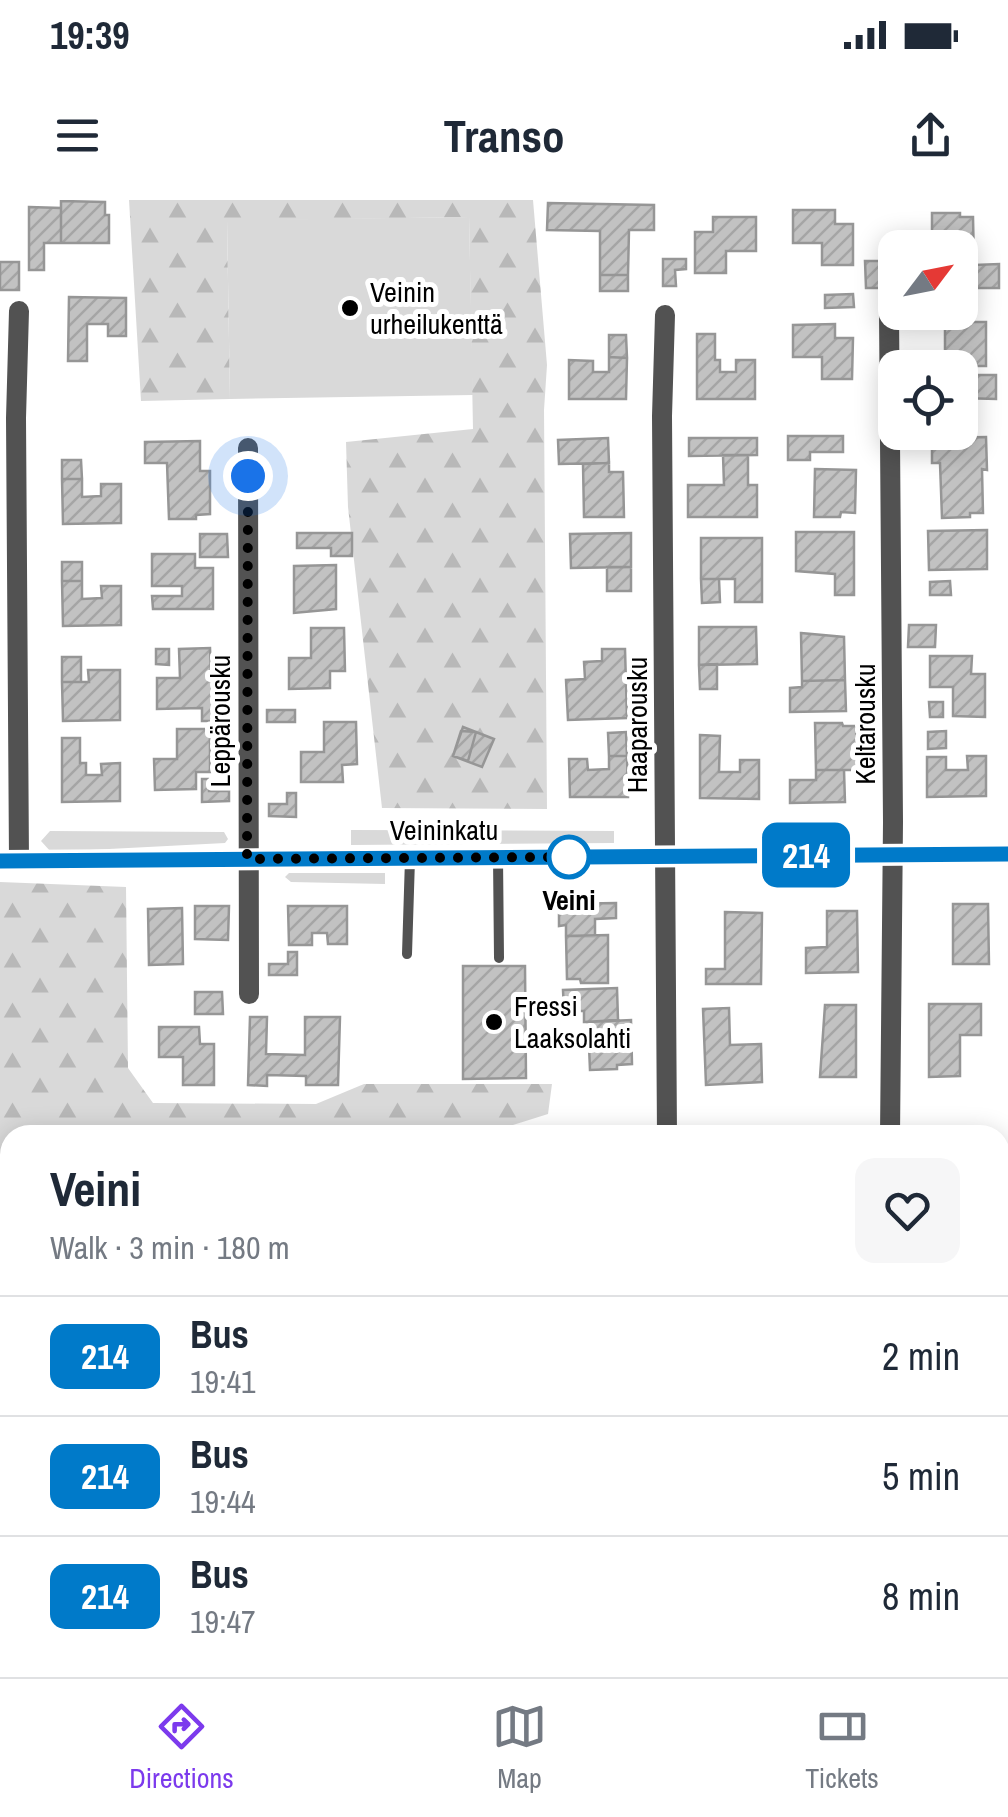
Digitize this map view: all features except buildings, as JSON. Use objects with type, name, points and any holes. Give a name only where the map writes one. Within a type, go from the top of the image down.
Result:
[{"type":"street","points":[[10,861],[19,312]]},
{"type":"street","name":"Haaparousku","points":[[665,315],[662,416],[666,1125]]},
{"type":"street","name":"Keltarousku","points":[[889,330],[893,854],[890,1125]]},
{"type":"street","name":"Leppärousku","points":[[248,448],[249,994]]},
{"type":"street","name":"Veininkatu","points":[[10,861],[1008,854]]},
{"type":"lane","points":[[498,857],[499,958]]},
{"type":"lane","points":[[408,954],[410,858]]},
{"type":"green space","points":[[129,200],[533,200],[547,365],[547,809],[382,808],[348,507],[346,442],[473,429],[469,217],[227,221],[230,399],[141,401]]},
{"type":"green space","name":"Veinin urheilukenttä","points":[[469,217],[473,395],[230,399],[227,220]]},
{"type":"green space","points":[[351,830],[614,831],[614,843],[351,845]]},
{"type":"green space","points":[[50,831],[224,832],[228,839],[225,843],[51,852],[41,841]]},
{"type":"green space","points":[[289,873],[385,873],[385,884],[291,882],[285,877]]},
{"type":"green space","points":[[0,882],[126,887],[128,1068],[153,1103],[316,1104],[364,1084],[552,1084],[548,1114],[513,1125],[0,1125]]},
{"type":"bus line","name":"214","points":[[0,861],[1008,854]]},
{"type":"place","name":"Veinin urheilukenttä","points":[[350,308]]},
{"type":"place","name":"Veini","points":[[569,857]]},
{"type":"place","name":"Fressi Laaksolahti","points":[[494,1022]]},
{"type":"route","points":[[248,476],[247,859],[569,857]]}]
